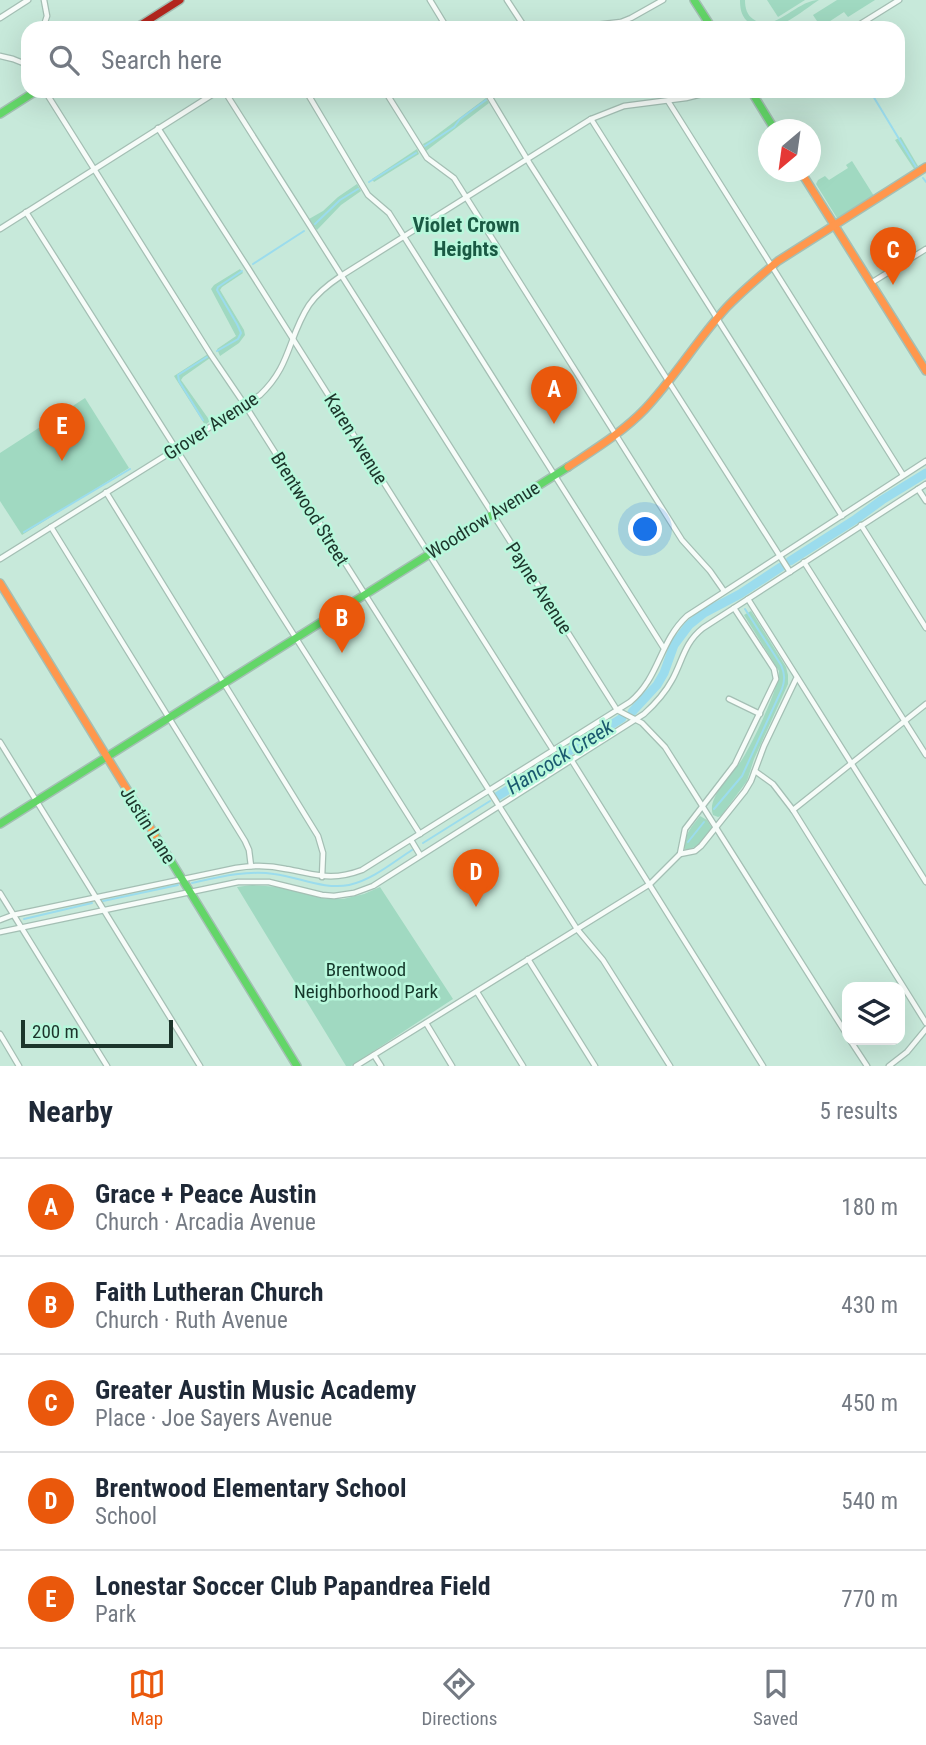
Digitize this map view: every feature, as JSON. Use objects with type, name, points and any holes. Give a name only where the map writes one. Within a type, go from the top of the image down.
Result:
[{"type":"street","points":[[0,18],[29,0]]},
{"type":"street","points":[[44,0],[45,21]]},
{"type":"street","points":[[147,21],[180,0]]},
{"type":"street","points":[[430,0],[443,21]]},
{"type":"street","points":[[507,0],[521,21]]},
{"type":"street","points":[[624,21],[663,0]]},
{"type":"street","points":[[694,0],[708,21]]},
{"type":"street","points":[[865,21],[899,0]]},
{"type":"street","points":[[0,56],[21,62]]},
{"type":"street","points":[[0,114],[25,98]]},
{"type":"street","name":"Brentwood Street","points":[[49,98],[577,929],[603,960],[670,1066]]},
{"type":"street","points":[[0,229],[207,98]]},
{"type":"street","name":"Payne Avenue","points":[[229,98],[617,710],[642,723],[664,747],[842,1027]]},
{"type":"street","points":[[310,98],[368,195],[389,213],[404,236],[664,648]]},
{"type":"street","points":[[389,98],[427,158],[454,178],[682,540],[724,591]]},
{"type":"street","points":[[490,98],[790,572]]},
{"type":"street","name":"Grover Avenue","points":[[0,559],[245,405],[271,384],[285,363],[301,320],[315,297],[341,276],[591,119],[624,106],[685,98]]},
{"type":"street","points":[[755,98],[768,119]]},
{"type":"street","points":[[668,101],[903,475]]},
{"type":"street","points":[[591,119],[842,516]]},
{"type":"street","name":"Karen Avenue","points":[[158,128],[553,750]]},
{"type":"street","name":"Woodrow Avenue","points":[[0,824],[616,435],[644,410],[669,382],[717,319],[771,267],[926,167]]},
{"type":"street","points":[[808,182],[926,371]]},
{"type":"street","points":[[26,212],[420,834]]},
{"type":"street","points":[[872,283],[926,249]]},
{"type":"street","points":[[0,920],[229,869],[251,866],[278,867],[322,877],[342,876],[361,870],[635,698],[655,671],[675,628],[687,616],[926,461]]},
{"type":"street","points":[[0,932],[238,882],[276,883],[322,895],[347,895],[373,886],[635,720],[650,709],[667,688],[684,650],[703,628],[926,484]]},
{"type":"street","points":[[918,489],[926,501]]},
{"type":"street","points":[[106,492],[318,836],[323,853],[322,877]]},
{"type":"street","points":[[861,525],[926,628]]},
{"type":"street","points":[[51,527],[245,841],[251,866]]},
{"type":"street","points":[[804,562],[926,755]]},
{"type":"street","name":"Justin Lane","points":[[0,583],[297,1066]]},
{"type":"street","points":[[748,599],[926,881]]},
{"type":"street","points":[[356,1066],[650,884],[680,854],[685,829],[735,764],[774,685],[776,674],[734,608]]},
{"type":"street","points":[[680,854],[695,851],[745,791],[797,678]]},
{"type":"street","points":[[729,699],[760,714]]},
{"type":"street","points":[[793,810],[926,704]]},
{"type":"street","points":[[0,742],[200,1066]]},
{"type":"street","points":[[572,761],[763,1066]]},
{"type":"street","points":[[755,771],[773,784],[793,810],[926,1026],[907,1052],[888,1066]]},
{"type":"street","points":[[411,840],[421,855]]},
{"type":"street","points":[[0,893],[107,1066]]},
{"type":"street","points":[[528,959],[595,1066]]},
{"type":"street","points":[[477,992],[523,1066]]},
{"type":"street","points":[[426,1023],[452,1066]]},
{"type":"street","points":[[0,1034],[19,1066]]},
{"type":"street","points":[[853,1045],[867,1066]]},
{"type":"street","points":[[374,1055],[381,1066]]},
{"type":"green space","points":[[740,0],[745,0],[749,15],[757,21],[747,21],[741,11]]},
{"type":"green space","points":[[767,0],[805,0],[778,17]]},
{"type":"green space","points":[[819,0],[787,21],[774,21],[810,1]]},
{"type":"green space","points":[[837,0],[875,0],[848,17],[844,12],[830,21],[817,21],[813,15]]},
{"type":"green space","points":[[486,98],[489,103],[426,151],[423,144]]},
{"type":"green space","points":[[901,137],[918,166],[914,169],[895,140]]},
{"type":"green space","points":[[417,149],[419,154],[374,182],[372,179]]},
{"type":"green space","points":[[852,161],[874,196],[837,218],[816,184],[825,176],[829,180],[848,168],[846,165]]},
{"type":"green space","points":[[357,184],[361,191],[341,205],[317,230],[309,219]]},
{"type":"green space","points":[[240,269],[243,273],[220,290],[245,335],[239,343],[220,356],[217,349],[236,336],[211,289]]},
{"type":"green space","points":[[208,354],[210,358],[181,380],[210,421],[205,425],[174,376]]},
{"type":"green space","points":[[85,398],[129,468],[22,535],[0,501],[0,453]]},
{"type":"green space","points":[[751,611],[786,667],[788,684],[754,759],[747,781],[718,817],[713,815],[713,801],[747,751],[765,715],[778,678],[779,671],[744,615]]},
{"type":"green space","points":[[700,816],[707,820],[712,828],[698,845],[686,850],[684,843],[687,835]]},
{"type":"green space","name":"Brentwood Neighborhood Park","points":[[237,887],[280,887],[327,899],[343,899],[380,887],[453,999],[351,1066],[346,1066]]},
{"type":"waterway","points":[[874,98],[916,167]]},
{"type":"waterway","points":[[425,146],[454,127],[460,119],[486,100]]},
{"type":"waterway","points":[[369,182],[416,153]]},
{"type":"waterway","points":[[923,178],[926,182]]},
{"type":"waterway","points":[[315,224],[340,200],[358,189]]},
{"type":"waterway","points":[[253,264],[304,231]]},
{"type":"waterway","points":[[217,351],[238,339],[241,333],[217,290],[242,271]]},
{"type":"waterway","points":[[203,420],[178,375],[207,357]]},
{"type":"waterway","points":[[24,532],[130,469]]},
{"type":"waterway","name":"Hancock Creek","points":[[790,561],[926,473]]},
{"type":"waterway","name":"Hancock Creek","points":[[632,712],[657,685],[674,645],[689,625],[704,613],[740,594],[781,567]]},
{"type":"waterway","points":[[714,809],[742,776],[784,683],[781,665],[745,609]]},
{"type":"waterway","name":"Hancock Creek","points":[[498,796],[622,718]]},
{"type":"waterway","name":"Hancock Creek","points":[[423,843],[490,801]]},
{"type":"waterway","points":[[688,842],[704,822]]},
{"type":"waterway","name":"Hancock Creek","points":[[192,883],[233,875],[264,873],[321,885],[349,885],[374,875],[412,850]]},
{"type":"waterway","name":"Hancock Creek","points":[[103,901],[178,885]]},
{"type":"waterway","name":"Hancock Creek","points":[[24,919],[92,903]]},
{"type":"traffic: fast","points":[[694,0],[708,21]]},
{"type":"traffic: fast","points":[[0,114],[25,98]]},
{"type":"traffic: fast","points":[[755,98],[768,119]]},
{"type":"traffic: fast","points":[[0,824],[568,467]]},
{"type":"traffic: fast","points":[[155,835],[297,1066]]},
{"type":"traffic: slow","points":[[568,467],[618,433],[645,409],[726,308],[778,261],[926,167]]},
{"type":"traffic: slow","points":[[807,182],[926,371]]},
{"type":"traffic: slow","points":[[0,583],[155,835]]},
{"type":"traffic: jam","points":[[147,21],[180,0]]},
{"type":"place","name":"Greater Austin Music Academy","points":[[893,285]]},
{"type":"place","name":"Grace + Peace Austin","points":[[554,424]]},
{"type":"place","name":"Lonestar Soccer Club Papandrea Field","points":[[62,461]]},
{"type":"place","name":"Faith Lutheran Church","points":[[342,653]]},
{"type":"place","name":"Brentwood Elementary School","points":[[476,907]]},
{"type":"district","name":"Violet Crown Heights","points":[[466,237]]}]
